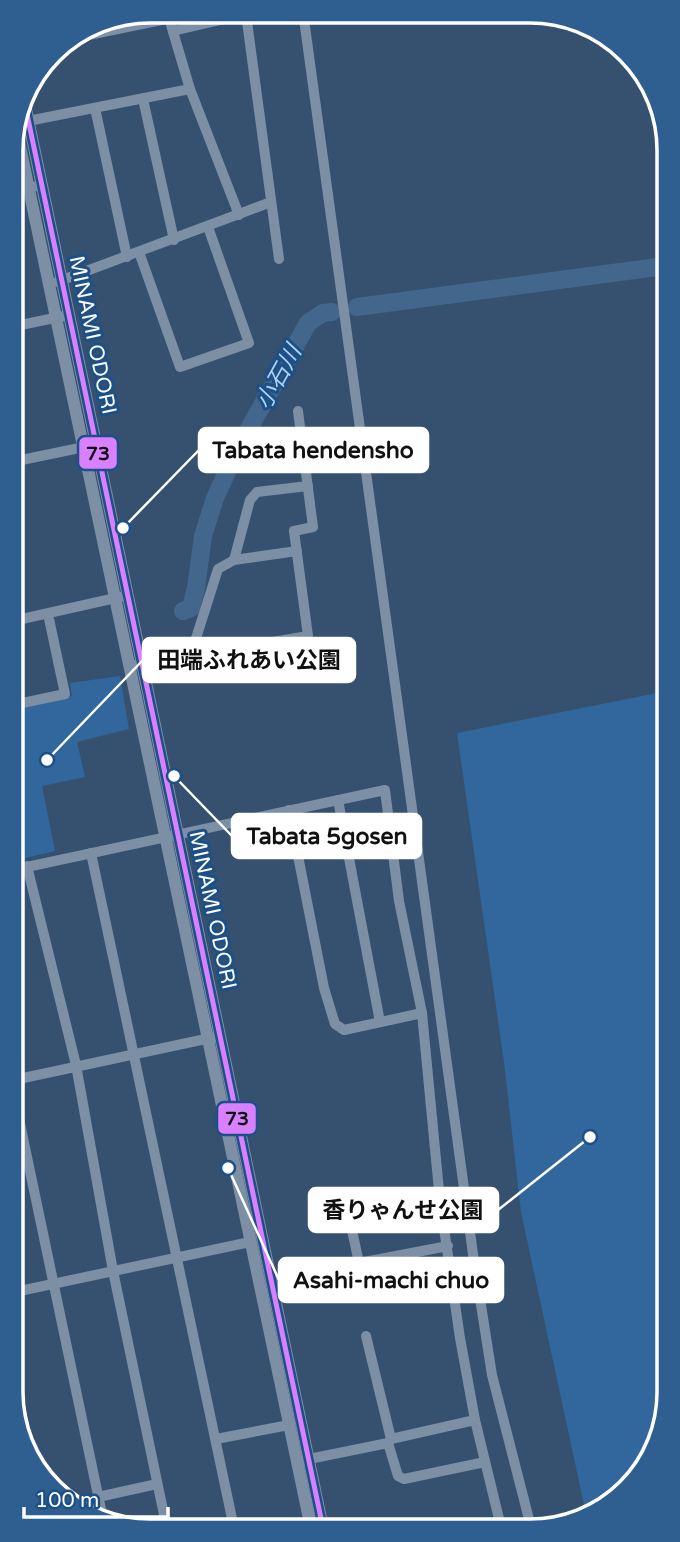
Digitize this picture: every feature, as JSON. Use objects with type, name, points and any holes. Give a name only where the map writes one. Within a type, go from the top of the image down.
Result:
[{"type":"street","points":[[174,23],[190,89],[239,215]]},
{"type":"street","points":[[247,23],[279,259]]},
{"type":"street","points":[[305,23],[473,1254],[492,1374],[529,1519]]},
{"type":"street","points":[[26,121],[190,89]]},
{"type":"street","points":[[143,99],[174,240]]},
{"type":"street","points":[[95,108],[127,257]]},
{"type":"street","name":"MINAMI ODORI","points":[[24,132],[302,1461],[310,1519]]},
{"type":"street","points":[[23,190],[35,187]]},
{"type":"street","points":[[56,283],[271,202]]},
{"type":"street","points":[[139,253],[180,367],[249,343],[208,227]]},
{"type":"street","points":[[23,325],[63,316]]},
{"type":"street","points":[[136,665],[308,636],[294,530],[313,527],[298,411]]},
{"type":"street","points":[[23,460],[90,445]]},
{"type":"street","points":[[234,560],[250,500],[257,492],[308,485]]},
{"type":"street","points":[[191,654],[218,569],[234,560],[297,551]]},
{"type":"street","points":[[23,619],[121,597]]},
{"type":"street","points":[[23,703],[65,694],[48,614]]},
{"type":"street","points":[[23,867],[385,789],[399,901],[422,1013],[440,1201],[460,1338],[475,1420],[499,1519]]},
{"type":"street","points":[[338,800],[380,1022]]},
{"type":"street","points":[[289,810],[324,988],[335,1024],[344,1030],[422,1013]]},
{"type":"street","points":[[91,853],[232,1519]]},
{"type":"street","points":[[27,866],[76,1065],[113,1271],[165,1519]]},
{"type":"street","points":[[23,1078],[213,1037]]},
{"type":"street","name":"MINAMI ODORI","points":[[213,1037],[250,1242],[289,1425],[320,1519]]},
{"type":"street","points":[[23,1137],[101,1509]]},
{"type":"street","points":[[440,1201],[349,1216],[359,1263],[448,1247]]},
{"type":"street","points":[[23,1290],[250,1242]]},
{"type":"street","points":[[366,1336],[398,1476],[404,1479],[485,1462]]},
{"type":"street","points":[[302,1461],[475,1420]]},
{"type":"street","points":[[216,1439],[289,1425]]},
{"type":"street","points":[[98,1497],[157,1484]]},
{"type":"shaded area","points":[[120,676],[129,729],[77,742],[85,777],[42,786],[55,851],[23,859],[23,707],[72,696],[70,683]]},
{"type":"shaded area","points":[[657,693],[657,1401],[651,1433],[636,1463],[608,1493],[584,1507],[521,1212],[504,1062],[457,733]]},
{"type":"waterway","name":"小石川","points":[[357,307],[657,267]]},
{"type":"waterway","name":"小石川","points":[[183,611],[191,608],[203,536],[215,498],[236,452],[308,323],[323,313],[332,312]]},
{"type":"transit line","name":"73","points":[[27,116],[321,1519]]},
{"type":"place","name":"Tabata hendensho","points":[[123,528]]},
{"type":"place","name":"田端ふれあい公園","points":[[47,760]]},
{"type":"place","name":"Tabata 5gosen","points":[[174,776]]},
{"type":"place","name":"香りゃんせ公園","points":[[590,1137]]},
{"type":"place","name":"Asahi-machi chuo","points":[[228,1168]]}]
